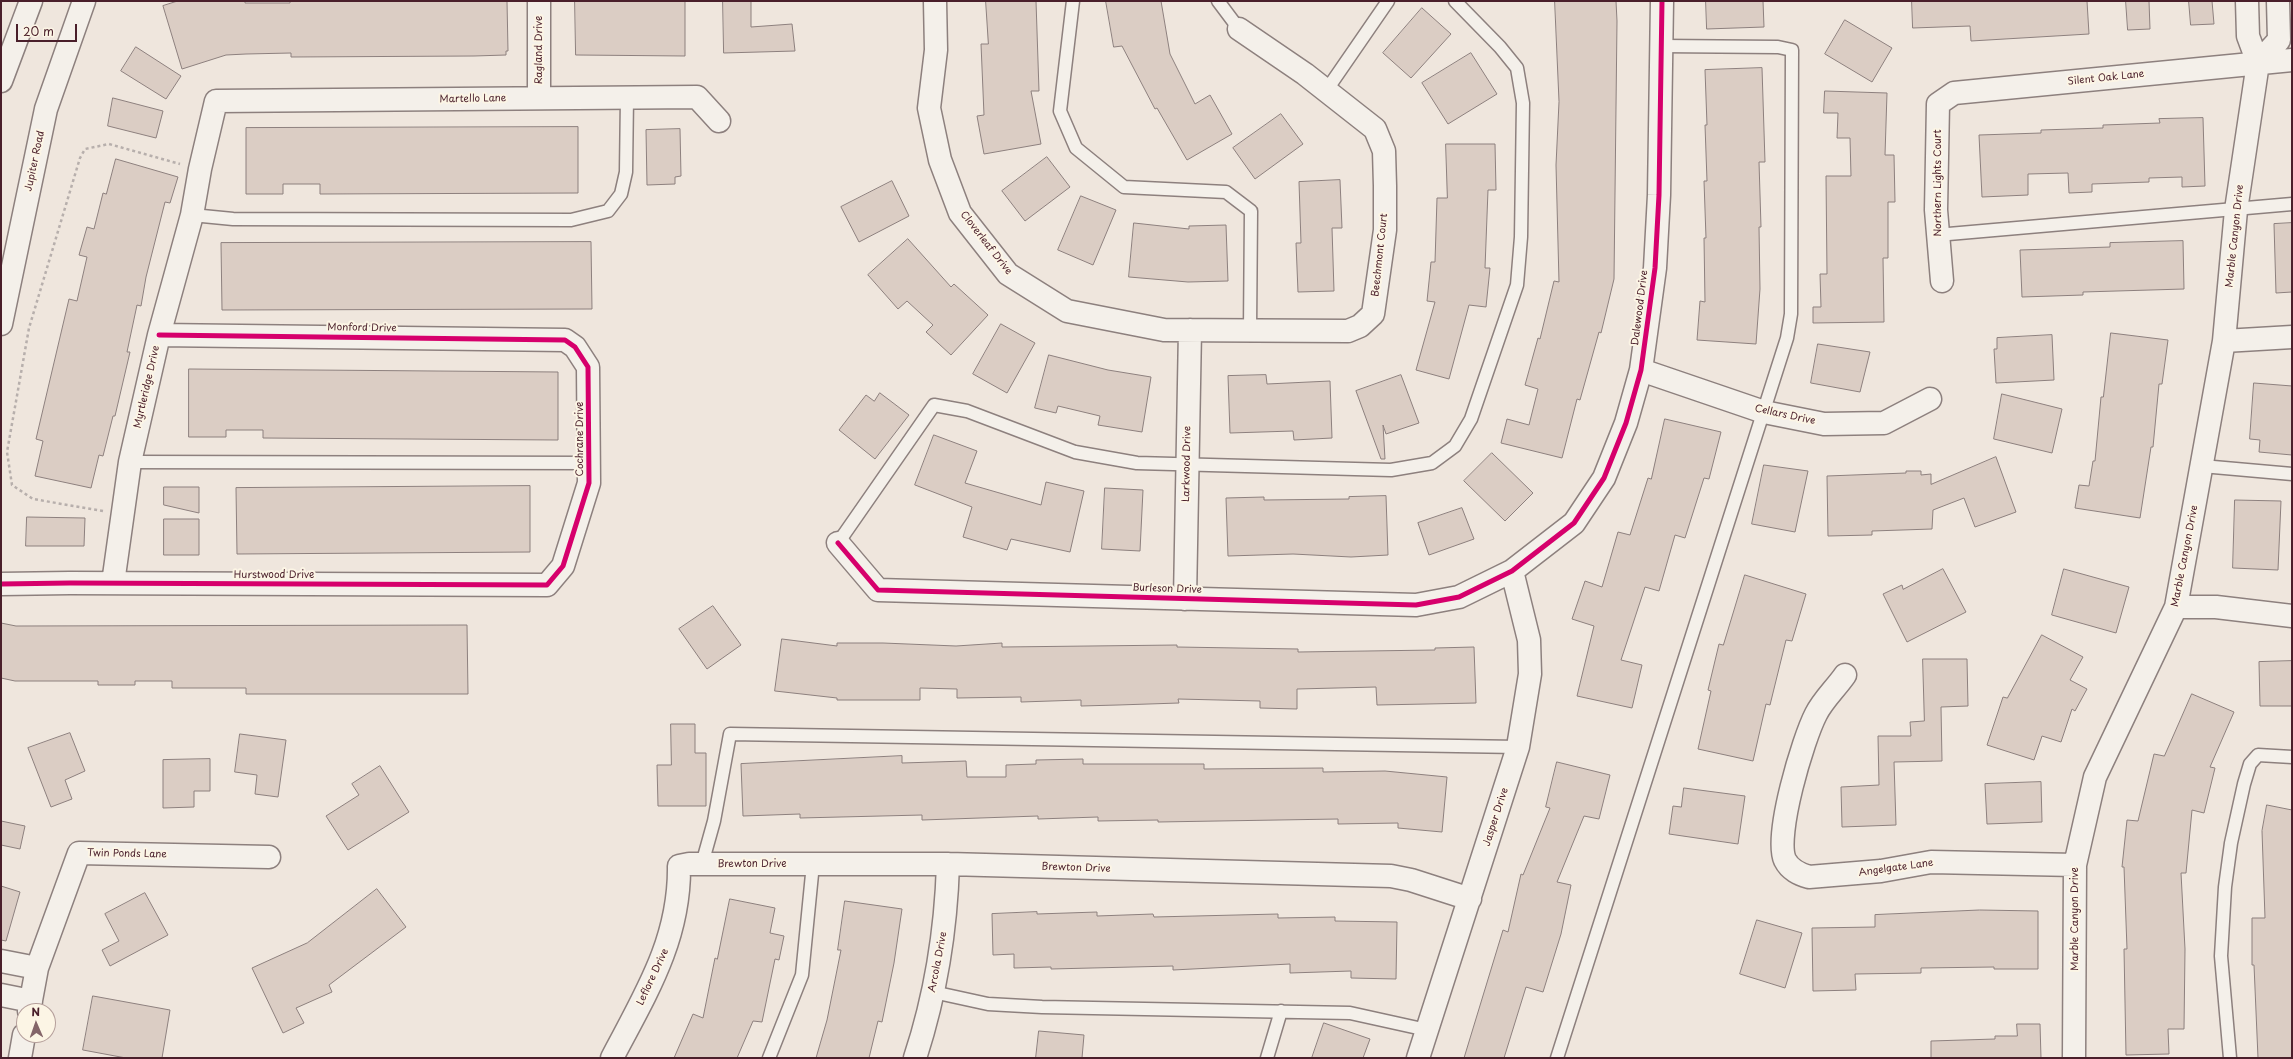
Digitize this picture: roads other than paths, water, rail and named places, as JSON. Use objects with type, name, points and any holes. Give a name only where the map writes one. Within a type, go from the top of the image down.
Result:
[{"type":"street","points":[[1,81],[31,1]]},
{"type":"street","name":"Jupiter Road","points":[[1,324],[46,109],[84,1]]},
{"type":"street","name":"Ragland Drive","points":[[540,1],[540,98]]},
{"type":"street","name":"Cloverleaf Drive","points":[[936,1],[936,50],[929,108],[940,160],[960,213],[1008,274],[1067,311],[1164,330],[1190,330]]},
{"type":"street","name":"Dalewood Drive","points":[[1512,571],[1574,523],[1604,478],[1626,424],[1641,370],[1655,268],[1660,195],[1662,1]]},
{"type":"street","name":"Marble Canyon Drive","points":[[2074,1058],[2075,866],[2095,777],[2176,607],[2224,342],[2236,210],[2258,63],[2248,36],[2248,1]]},
{"type":"street","points":[[2258,63],[2278,40],[2278,1]]},
{"type":"street","name":"Beechmont Court","points":[[1190,330],[1348,332],[1360,326],[1373,314],[1384,230],[1384,151],[1375,129],[1326,90],[1239,29]]},
{"type":"street","name":"Silent Oak Lane","points":[[1954,93],[2292,60]]},
{"type":"street","name":"Northern Lights Court","points":[[1942,281],[1937,235],[1938,104],[1954,93]]},
{"type":"street","name":"Martello Lane","points":[[216,101],[697,97],[719,121]]},
{"type":"street","name":"Myrtleridge Drive","points":[[113,583],[121,514],[130,462],[159,335],[192,215],[200,170],[216,101]]},
{"type":"street","name":"Larkwood Drive","points":[[1184,599],[1190,330]]},
{"type":"street","name":"Monford Drive","points":[[159,335],[565,340]]},
{"type":"street","points":[[2224,342],[2292,338]]},
{"type":"street","name":"Cochrane Drive","points":[[547,585],[564,566],[589,483],[588,367],[575,347],[565,340]]},
{"type":"street","name":"Cellars Drive","points":[[1641,370],[1764,412],[1824,424],[1884,422],[1930,399]]},
{"type":"street","name":"Burleson Drive","points":[[838,543],[878,590],[1416,605],[1459,596],[1512,571]]},
{"type":"street","name":"Jasper Drive","points":[[1418,1058],[1518,747],[1530,667],[1529,640],[1512,571]]},
{"type":"street","name":"Hurstwood Drive","points":[[1,584],[113,583],[547,585]]},
{"type":"street","points":[[2176,607],[2216,607],[2292,616]]},
{"type":"street","name":"Angelgate Lane","points":[[1845,675],[1816,714],[1798,763],[1786,814],[1782,851],[1791,869],[1799,874],[1809,877],[1868,873],[1931,862],[2075,866]]},
{"type":"street","name":"Twin Ponds Lane","points":[[31,1003],[37,968],[79,853],[269,857]]},
{"type":"street","name":"Brewton Drive","points":[[679,866],[702,864],[948,864],[1391,876],[1411,880],[1470,899]]},
{"type":"street","name":"Arcola Drive","points":[[915,1058],[933,992],[942,949],[947,910],[948,864]]},
{"type":"street","name":"Leflore Drive","points":[[612,1058],[657,972],[667,948],[679,881],[679,866]]},
{"type":"street","points":[[1,960],[37,968]]},
{"type":"street","points":[[1,995],[22,1003]]},
{"type":"street","points":[[20,1058],[23,1043]]},
{"type":"lane","points":[[1073,1],[1060,111],[1076,148],[1124,187],[1226,192],[1251,211],[1250,330]]},
{"type":"lane","points":[[1218,1],[1239,29]]},
{"type":"lane","points":[[1326,90],[1388,1]]},
{"type":"lane","points":[[838,543],[934,405],[967,411],[1075,452],[1137,463],[1391,470],[1432,463],[1454,446],[1471,419],[1517,285],[1521,238],[1523,103],[1517,68],[1500,47],[1455,1]]},
{"type":"lane","points":[[1557,1058],[1788,338],[1791,314],[1792,50],[1778,47],[1661,46]]},
{"type":"lane","points":[[192,215],[241,219],[571,220],[608,211],[621,194],[626,172],[626,98]]},
{"type":"lane","points":[[1937,235],[2292,204]]},
{"type":"lane","points":[[130,462],[589,463]]},
{"type":"lane","points":[[2202,466],[2292,474]]},
{"type":"lane","points":[[702,864],[714,821],[730,734],[1518,747]]},
{"type":"lane","points":[[2230,1058],[2221,956],[2225,887],[2231,842],[2250,764],[2258,755],[2292,757]]},
{"type":"lane","points":[[769,1058],[802,975],[813,864]]},
{"type":"lane","points":[[933,992],[988,1004],[1350,1013],[1427,1030]]},
{"type":"lane","points":[[1267,1058],[1281,1011]]}]
